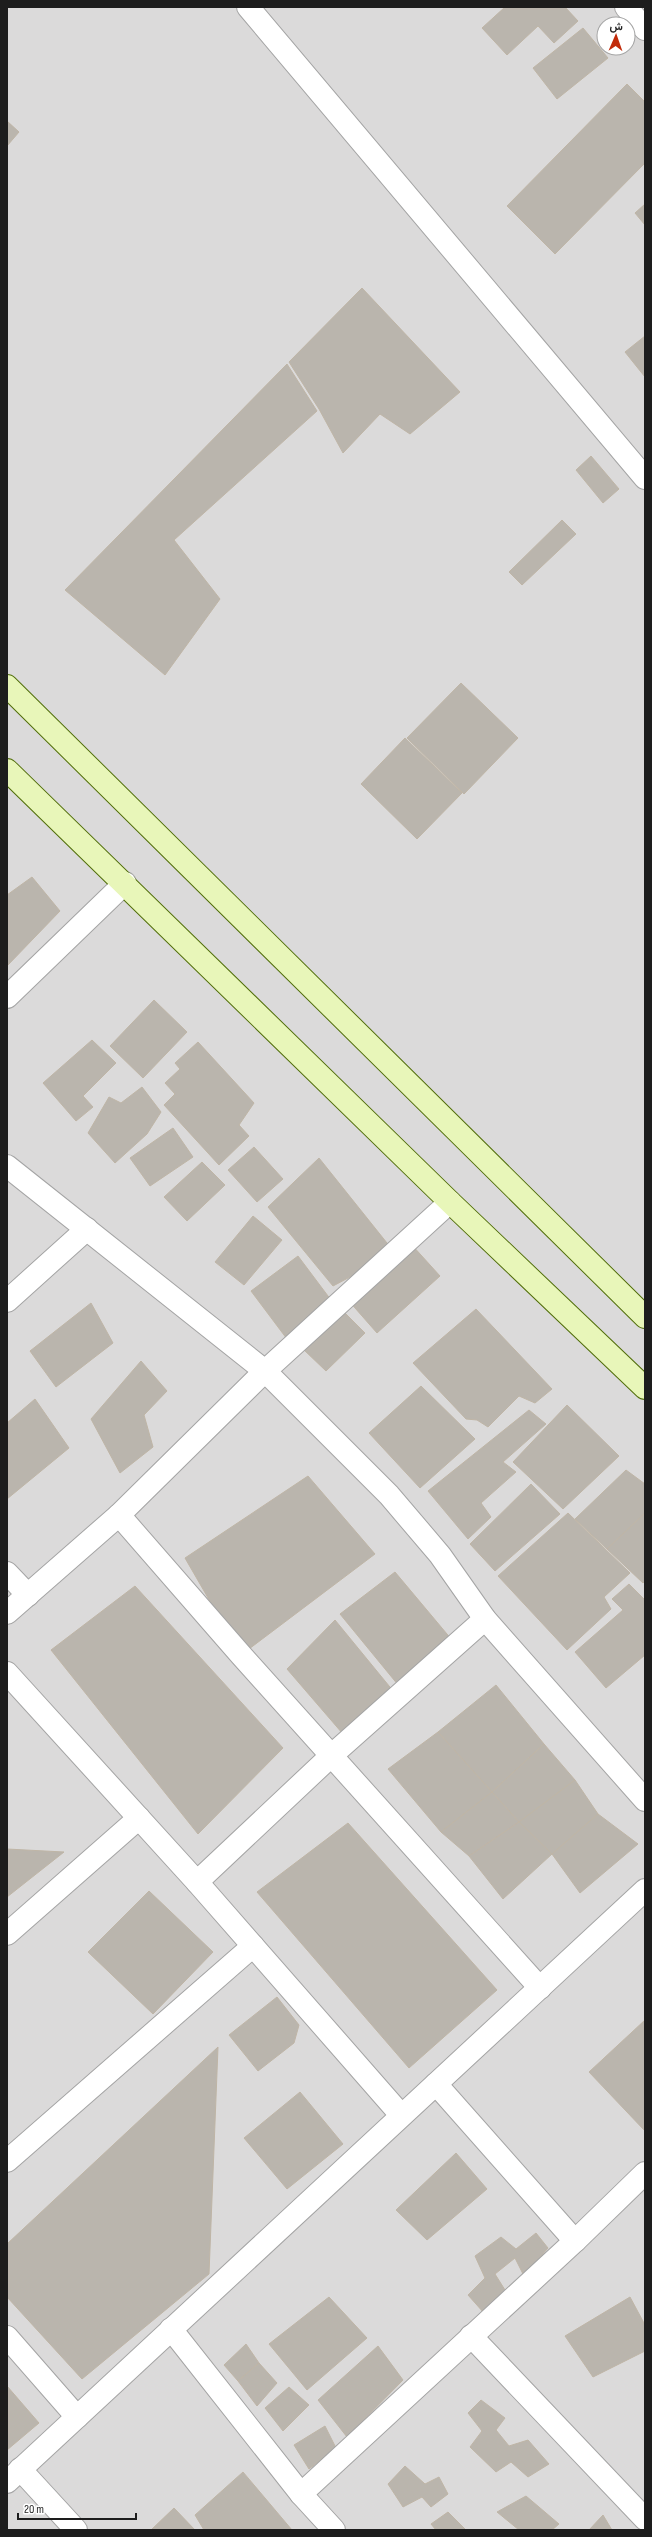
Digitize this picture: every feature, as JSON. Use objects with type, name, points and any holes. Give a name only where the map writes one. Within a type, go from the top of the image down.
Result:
[{"type":"main road","points":[[7,686],[645,1317]]},
{"type":"main road","points":[[7,770],[125,883],[450,1202],[645,1388]]},
{"type":"street","points":[[248,7],[645,478]]},
{"type":"street","points":[[626,7],[645,29]]},
{"type":"street","points":[[7,997],[125,883]]},
{"type":"street","points":[[7,1166],[265,1371],[390,1495],[440,1555],[485,1619],[645,1800]]},
{"type":"street","points":[[7,1613],[119,1515],[265,1371],[450,1202]]},
{"type":"street","points":[[7,1301],[87,1229]]},
{"type":"street","points":[[119,1515],[241,1655],[540,1988]]},
{"type":"street","points":[[7,1573],[28,1596]]},
{"type":"street","points":[[197,1882],[332,1755],[485,1619]]},
{"type":"street","points":[[7,1673],[197,1882],[401,2115]]},
{"type":"street","points":[[7,1934],[139,1818]]},
{"type":"street","points":[[76,2530],[14,2476],[645,1890]]},
{"type":"street","points":[[7,2161],[254,1946]]},
{"type":"street","points":[[436,2084],[575,2241]]},
{"type":"street","points":[[301,2494],[575,2241],[645,2173]]},
{"type":"street","points":[[172,2329],[301,2494],[334,2530]]},
{"type":"street","points":[[471,2336],[645,2519]]},
{"type":"street","points":[[7,2337],[77,2417]]},
{"type":"shaded area","points":[[7,7],[645,7],[645,2530],[7,2530]]},
{"type":"building","points":[[505,7],[565,7],[578,21],[554,43],[538,26],[507,55],[482,28]]},
{"type":"building","points":[[583,28],[596,44],[596,56],[606,56],[608,58],[557,99],[533,68]]},
{"type":"building","points":[[627,84],[645,102],[645,163],[555,254],[507,206]]},
{"type":"building","points":[[7,121],[19,132],[7,146]]},
{"type":"building","points":[[645,204],[645,225],[635,213]]},
{"type":"building","points":[[362,288],[460,392],[410,434],[380,414],[343,453],[319,409],[289,362]]},
{"type":"building","points":[[645,336],[645,377],[625,352]]},
{"type":"building","points":[[287,364],[317,411],[174,540],[220,599],[165,675],[65,590]]},
{"type":"building","points":[[591,456],[619,489],[603,503],[576,470]]},
{"type":"building","points":[[562,520],[576,534],[522,585],[509,572]]},
{"type":"building","points":[[461,683],[518,738],[464,794],[407,738]]},
{"type":"building","points":[[405,738],[462,793],[417,839],[361,784]]},
{"type":"building","points":[[32,877],[60,911],[7,966],[7,895]]},
{"type":"building","points":[[154,1000],[187,1032],[143,1078],[110,1046]]},
{"type":"building","points":[[92,1040],[116,1063],[83,1096],[93,1107],[76,1121],[43,1083]]},
{"type":"building","points":[[198,1042],[254,1103],[239,1125],[249,1136],[219,1165],[164,1105],[175,1094],[165,1083],[180,1069],[175,1063]]},
{"type":"building","points":[[142,1087],[161,1112],[147,1134],[115,1163],[88,1133],[109,1097],[121,1103]]},
{"type":"building","points":[[173,1128],[193,1157],[150,1186],[130,1158]]},
{"type":"building","points":[[254,1147],[283,1179],[257,1202],[228,1170]]},
{"type":"building","points":[[319,1158],[395,1253],[333,1286],[268,1207]]},
{"type":"building","points":[[202,1162],[225,1185],[187,1221],[164,1197]]},
{"type":"building","points":[[253,1216],[282,1240],[244,1285],[215,1262]]},
{"type":"building","points":[[411,1244],[440,1276],[377,1333],[348,1300]]},
{"type":"building","points":[[298,1256],[334,1304],[287,1339],[251,1291]]},
{"type":"building","points":[[91,1303],[113,1343],[56,1387],[30,1351]]},
{"type":"building","points":[[476,1309],[552,1389],[535,1403],[519,1396],[488,1427],[477,1420],[466,1419],[413,1363]]},
{"type":"building","points":[[342,1310],[365,1333],[326,1371],[303,1349]]},
{"type":"building","points":[[141,1361],[167,1391],[144,1415],[153,1447],[120,1473],[91,1419]]},
{"type":"building","points":[[421,1386],[475,1439],[420,1488],[369,1433]]},
{"type":"building","points":[[35,1399],[69,1448],[7,1499],[7,1423]]},
{"type":"building","points":[[567,1405],[619,1456],[563,1509],[513,1462]]},
{"type":"building","points":[[529,1410],[546,1424],[503,1462],[516,1472],[481,1503],[491,1517],[468,1539],[428,1491]]},
{"type":"building","points":[[626,1470],[645,1484],[645,1513],[607,1549],[575,1519]]},
{"type":"building","points":[[308,1476],[375,1554],[241,1655],[185,1558]]},
{"type":"building","points":[[531,1484],[560,1514],[495,1571],[470,1544]]},
{"type":"building","points":[[568,1513],[630,1573],[604,1597],[611,1609],[567,1650],[498,1576]]},
{"type":"building","points":[[645,1513],[645,1581],[643,1583],[607,1549]]},
{"type":"building","points":[[395,1572],[452,1640],[399,1686],[340,1614]]},
{"type":"building","points":[[629,1584],[645,1600],[645,1655],[606,1688],[575,1652],[623,1610],[612,1599]]},
{"type":"building","points":[[135,1586],[283,1748],[198,1834],[51,1650]]},
{"type":"building","points":[[335,1620],[394,1692],[343,1734],[287,1669]]},
{"type":"building","points":[[496,1685],[544,1744],[492,1792],[438,1732]]},
{"type":"building","points":[[438,1732],[492,1792],[441,1832],[388,1769]]},
{"type":"building","points":[[544,1744],[575,1780],[519,1822],[492,1792]]},
{"type":"building","points":[[575,1780],[598,1814],[552,1854],[519,1822]]},
{"type":"building","points":[[492,1792],[519,1822],[469,1856],[441,1832]]},
{"type":"building","points":[[598,1814],[638,1844],[580,1893],[552,1854]]},
{"type":"building","points":[[519,1822],[552,1854],[503,1899],[469,1856]]},
{"type":"building","points":[[348,1823],[497,1990],[409,2068],[257,1892]]},
{"type":"building","points":[[7,1849],[64,1852],[7,1897]]},
{"type":"building","points":[[149,1891],[213,1952],[153,2014],[88,1952]]},
{"type":"building","points":[[277,1997],[299,2025],[294,2043],[258,2071],[229,2035]]},
{"type":"building","points":[[645,2020],[645,2131],[589,2072]]},
{"type":"building","points":[[218,2047],[209,2274],[82,2379],[7,2297],[7,2244]]},
{"type":"building","points":[[300,2092],[343,2144],[287,2189],[244,2138]]},
{"type":"building","points":[[456,2153],[487,2189],[427,2240],[396,2210]]},
{"type":"building","points":[[536,2233],[548,2248],[524,2276],[515,2258],[495,2274],[505,2290],[484,2313],[468,2295],[485,2278],[475,2256],[501,2237],[516,2249]]},
{"type":"building","points":[[329,2297],[367,2338],[307,2390],[269,2344]]},
{"type":"building","points":[[630,2297],[645,2325],[645,2351],[593,2377],[565,2336]]},
{"type":"building","points":[[246,2344],[259,2363],[238,2381],[224,2365]]},
{"type":"building","points":[[378,2346],[403,2380],[347,2437],[318,2400]]},
{"type":"building","points":[[259,2363],[277,2383],[257,2406],[238,2381]]},
{"type":"building","points":[[7,2386],[39,2423],[7,2450]]},
{"type":"building","points":[[289,2387],[309,2405],[283,2431],[265,2408]]},
{"type":"building","points":[[481,2400],[505,2418],[496,2430],[509,2446],[528,2440],[549,2464],[528,2477],[511,2462],[496,2472],[470,2447],[482,2431],[468,2413]]},
{"type":"building","points":[[325,2426],[336,2448],[309,2469],[294,2445]]},
{"type":"building","points":[[405,2466],[425,2484],[439,2477],[448,2494],[431,2507],[422,2497],[403,2507],[388,2484]]},
{"type":"building","points":[[243,2472],[292,2530],[204,2530],[195,2515]]},
{"type":"building","points":[[526,2496],[559,2524],[552,2530],[519,2530],[497,2512]]},
{"type":"building","points":[[174,2508],[195,2530],[151,2530]]},
{"type":"building","points":[[448,2512],[466,2530],[436,2530],[431,2524]]},
{"type":"building","points":[[603,2515],[612,2530],[589,2530]]}]
